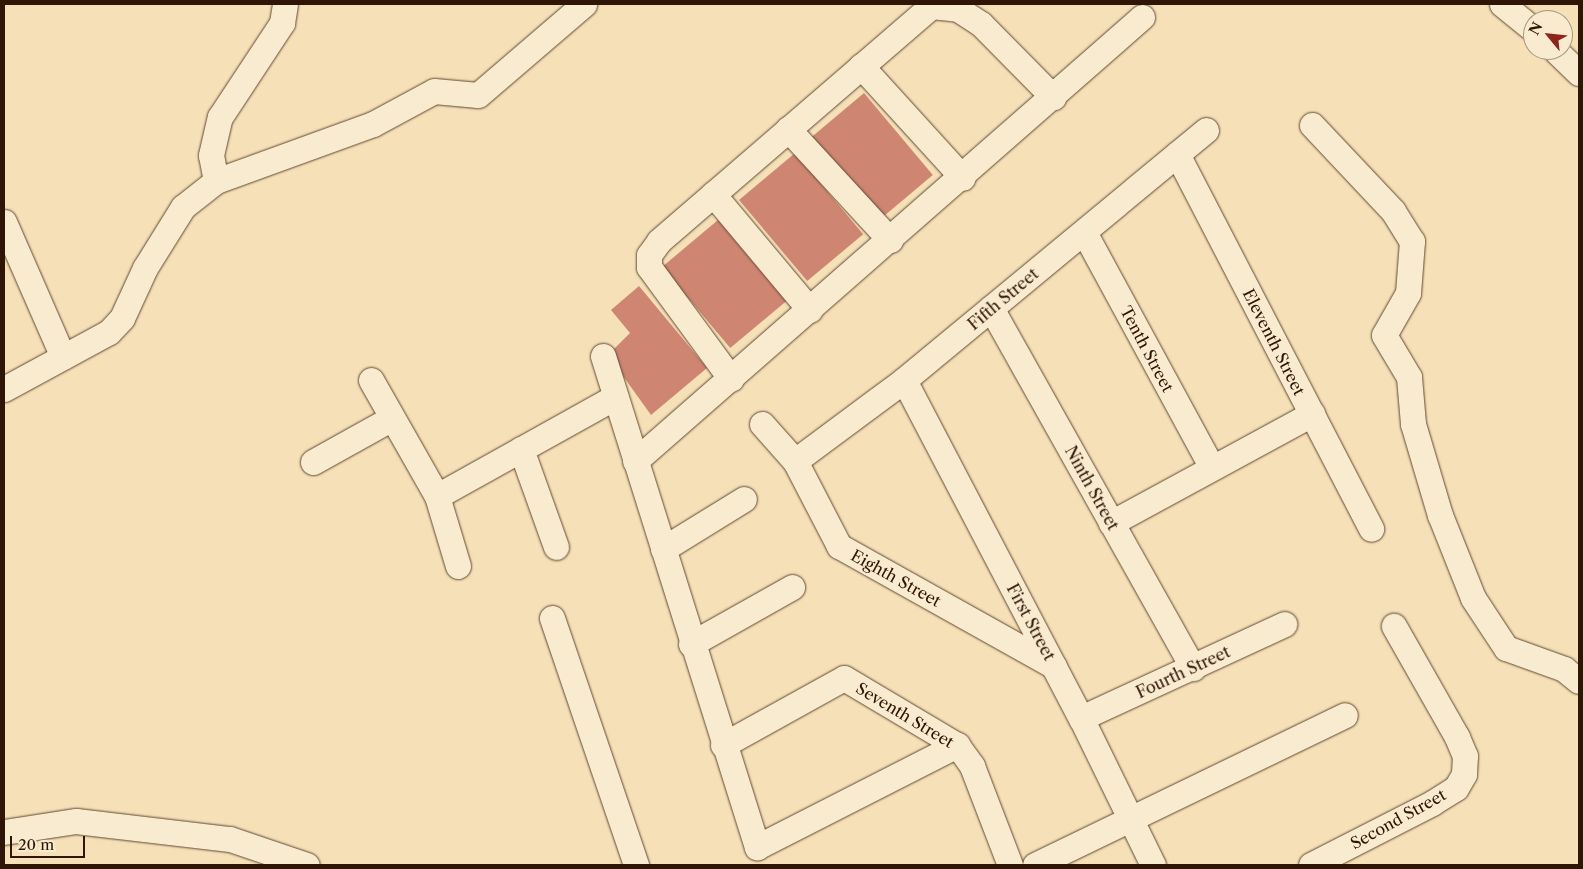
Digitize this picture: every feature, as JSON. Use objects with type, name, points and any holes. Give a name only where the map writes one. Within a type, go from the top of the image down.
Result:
[{"type":"street","points":[[216,181],[211,155],[220,117],[282,23],[285,4]]},
{"type":"street","points":[[4,389],[109,332],[122,318],[145,268],[183,207],[216,181],[373,124],[434,91],[478,96],[584,4]]},
{"type":"street","points":[[1502,4],[1523,21]]},
{"type":"street","points":[[731,379],[649,267],[649,255],[659,241],[931,6],[958,9],[981,24],[1054,97]]},
{"type":"street","points":[[636,461],[963,178],[1142,17]]},
{"type":"street","points":[[1565,60],[1579,73]]},
{"type":"street","points":[[860,66],[963,178]]},
{"type":"street","points":[[1312,125],[1393,211],[1412,241],[1408,293],[1384,335],[1409,377],[1418,443],[1440,516],[1473,598],[1506,648],[1564,669],[1579,681]]},
{"type":"street","points":[[788,129],[890,240]]},
{"type":"street","name":"Fifth Street","points":[[795,461],[904,380],[1206,130]]},
{"type":"street","name":"Eleventh Street","points":[[1177,154],[1371,529]]},
{"type":"street","points":[[713,194],[810,310]]},
{"type":"street","points":[[4,222],[63,357]]},
{"type":"street","name":"Tenth Street","points":[[1084,232],[1211,466]]},
{"type":"street","name":"Ninth Street","points":[[991,308],[1193,668]]},
{"type":"street","points":[[603,356],[722,745],[757,847],[957,745]]},
{"type":"street","points":[[370,380],[437,496],[458,566]]},
{"type":"street","name":"First Street","points":[[904,380],[1081,718],[1132,820],[1152,865]]},
{"type":"street","points":[[437,496],[616,397]]},
{"type":"street","points":[[1111,523],[1211,466],[1312,414]]},
{"type":"street","points":[[313,462],[392,418]]},
{"type":"street","name":"Eighth Street","points":[[762,424],[795,461],[839,546],[1054,666]]},
{"type":"street","points":[[522,449],[556,547]]},
{"type":"street","points":[[662,549],[744,499]]},
{"type":"street","points":[[691,644],[792,587]]},
{"type":"street","points":[[552,618],[636,865]]},
{"type":"street","name":"Fourth Street","points":[[1081,718],[1193,668],[1284,624]]},
{"type":"street","name":"Second Street","points":[[1311,865],[1432,803],[1456,788],[1464,774],[1465,756],[1457,737],[1394,626]]},
{"type":"street","name":"Seventh Street","points":[[722,745],[844,678],[957,745],[972,766],[1010,865]]},
{"type":"street","points":[[1035,865],[1132,820],[1345,715]]},
{"type":"street","points":[[4,832],[76,821],[230,840],[307,865]]},
{"type":"building","points":[[864,93],[933,175],[877,222],[808,140]]},
{"type":"building","points":[[795,153],[863,234],[807,281],[739,200]]},
{"type":"building","points":[[718,220],[786,301],[730,348],[662,267]]},
{"type":"building","points":[[639,286],[707,368],[651,415],[608,355],[630,333],[611,310]]}]
